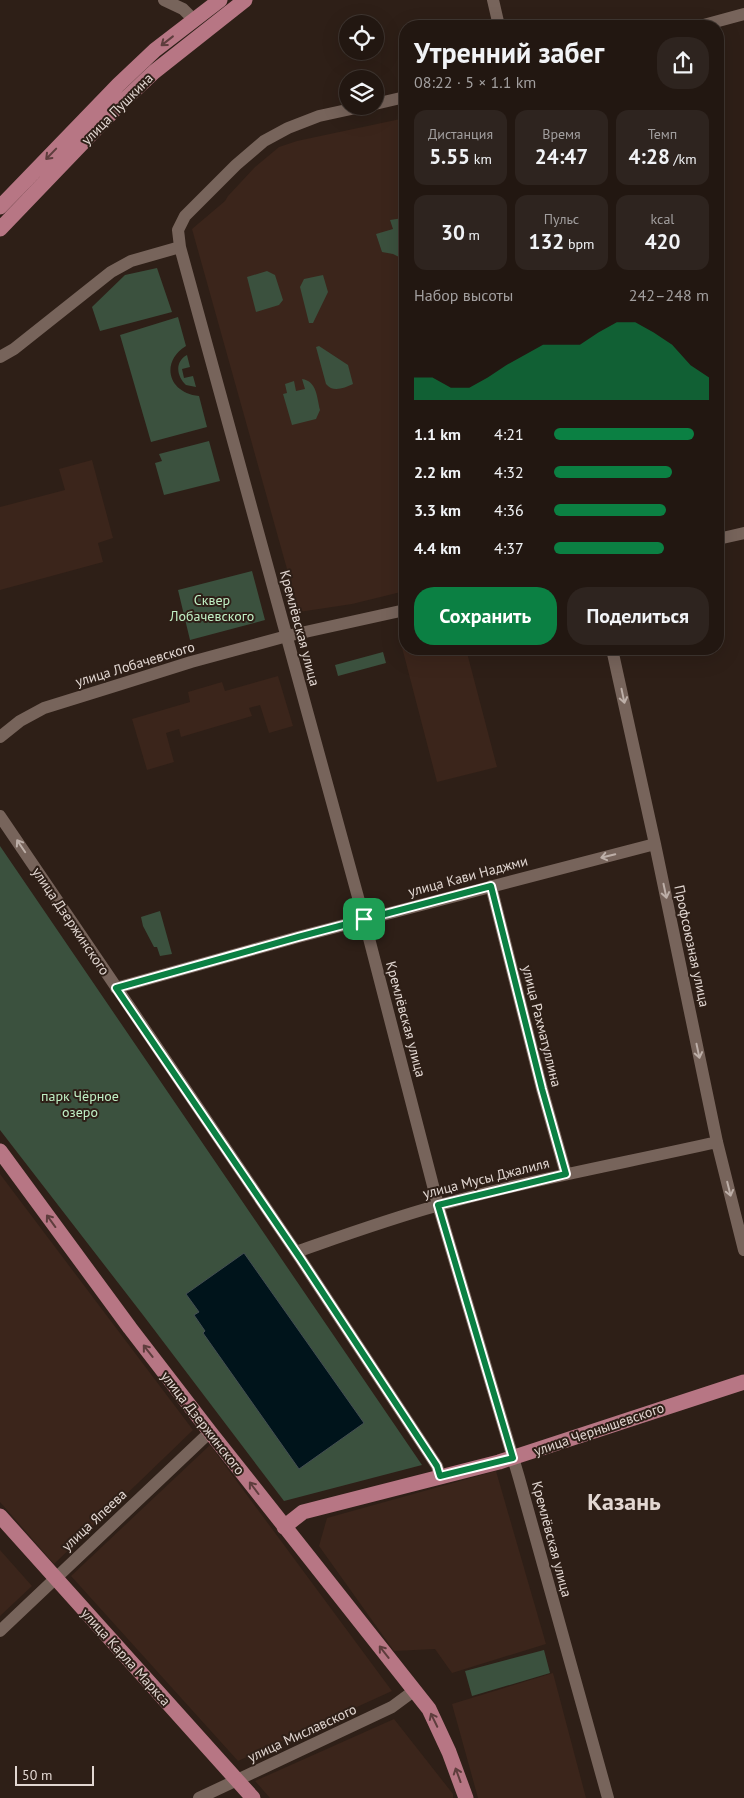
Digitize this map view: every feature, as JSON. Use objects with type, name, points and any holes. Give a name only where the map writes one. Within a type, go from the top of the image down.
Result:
[{"type":"main road","name":"улица Пушкина","points":[[0,207],[118,84],[155,50],[220,0]]},
{"type":"main road","name":"улица Пушкина","points":[[0,229],[119,105],[162,66],[245,0]]},
{"type":"main road","name":"улица Дзержинского","points":[[0,1151],[130,1328],[428,1709],[449,1752],[466,1798]]},
{"type":"main road","name":"улица Чернышевского","points":[[284,1527],[304,1512],[513,1458],[744,1382]]},
{"type":"main road","name":"улица Карла Маркса","points":[[0,1516],[52,1580],[233,1781],[253,1798]]},
{"type":"main road","name":"улица Карла Маркса","points":[[0,1528],[52,1580]]},
{"type":"main road","name":"улица Карла Маркса","points":[[233,1781],[244,1798]]},
{"type":"street","points":[[164,0],[183,9],[194,20]]},
{"type":"street","points":[[493,0],[498,20]]},
{"type":"street","points":[[722,20],[744,14]]},
{"type":"street","points":[[384,102],[399,98]]},
{"type":"street","name":"Кремлёвская улица","points":[[339,112],[319,116],[288,128],[264,141],[236,165],[185,216],[178,230],[180,247],[364,919],[438,1205],[513,1458],[608,1798]]},
{"type":"street","points":[[0,357],[14,349],[74,299],[111,272],[131,260],[180,247]]},
{"type":"street","points":[[724,538],[744,533]]},
{"type":"street","name":"улица Лобачевского","points":[[0,737],[20,721],[44,708],[191,662],[287,636],[399,611]]},
{"type":"street","name":"Профсоюзная улица","points":[[613,655],[717,1142],[744,1250]]},
{"type":"street","name":"улица Дзержинского","points":[[0,816],[296,1252],[437,1466],[440,1476]]},
{"type":"street","name":"улица Кави Наджми","points":[[116,988],[364,919],[655,844]]},
{"type":"street","name":"улица Рахматуллина","points":[[491,886],[542,1089],[566,1174]]},
{"type":"street","name":"улица Мусы Джалиля","points":[[296,1252],[438,1205],[566,1174],[717,1142]]},
{"type":"street","name":"улица Япеева","points":[[0,1631],[210,1432]]},
{"type":"street","name":"улица Миславского","points":[[199,1798],[392,1707],[414,1690]]},
{"type":"shaded area","points":[[399,119],[399,592],[352,604],[299,612],[192,229],[225,201],[255,167],[279,147],[297,141]]},
{"type":"shaded area","points":[[92,460],[113,538],[98,543],[103,562],[0,590],[0,507],[65,490],[59,469]]},
{"type":"shaded area","points":[[404,655],[468,655],[497,767],[437,782]]},
{"type":"shaded area","points":[[278,676],[293,726],[269,733],[260,705],[249,708],[252,716],[181,737],[179,729],[166,733],[174,762],[147,770],[132,719],[190,702],[188,692],[222,682],[225,691]]},
{"type":"shaded area","points":[[0,1174],[193,1430],[54,1564],[0,1502]]},
{"type":"shaded area","points":[[210,1445],[392,1691],[238,1761],[71,1576]]},
{"type":"shaded area","points":[[496,1471],[546,1644],[452,1673],[435,1649],[394,1651],[319,1546],[327,1518]]},
{"type":"shaded area","points":[[0,1550],[32,1586],[0,1616]]},
{"type":"shaded area","points":[[553,1673],[586,1798],[478,1798],[452,1704]]},
{"type":"shaded area","points":[[394,1719],[453,1794],[453,1798],[270,1798],[255,1781]]},
{"type":"green space","points":[[399,219],[399,257],[382,252],[376,234],[393,229],[390,220]]},
{"type":"green space","points":[[157,268],[172,312],[100,331],[92,307],[125,275]]},
{"type":"green space","points":[[267,271],[275,275],[283,300],[279,305],[256,312],[247,277]]},
{"type":"green space","points":[[323,275],[328,292],[313,323],[309,323],[300,287],[304,279]]},
{"type":"green space","points":[[178,317],[186,346],[173,360],[171,376],[174,383],[180,389],[188,394],[199,396],[207,427],[151,442],[120,335]]},
{"type":"green space","points":[[319,346],[348,365],[353,384],[335,389],[326,384],[316,347]]},
{"type":"green space","points":[[187,355],[190,367],[182,369],[184,378],[193,376],[196,387],[186,385],[179,374],[180,362]]},
{"type":"green space","points":[[302,379],[311,383],[317,395],[320,410],[316,419],[292,425],[283,394],[287,393],[285,384],[294,381],[296,391],[305,389]]},
{"type":"green space","points":[[209,441],[220,481],[164,495],[155,463],[162,461],[159,454]]},
{"type":"green space","name":"Сквер Лобачевского","points":[[252,571],[265,620],[190,640],[178,590]]},
{"type":"green space","points":[[383,652],[386,663],[338,676],[335,665]]},
{"type":"green space","name":"парк Чёрное озеро","points":[[0,846],[422,1465],[284,1501],[0,1130]]},
{"type":"green space","points":[[160,911],[172,954],[160,956],[157,947],[154,947],[143,926],[141,917]]},
{"type":"green space","points":[[544,1650],[550,1673],[472,1696],[465,1671]]},
{"type":"water","points":[[244,1253],[364,1423],[299,1469],[203,1333],[205,1331],[194,1315],[199,1312],[186,1294]]},
{"type":"district","name":"Казань","points":[[624,1502]]},
{"type":"route","points":[[491,886],[542,1089],[566,1174],[438,1205],[513,1458],[440,1476],[437,1466],[300,1258],[116,988],[364,919],[491,886]]}]
